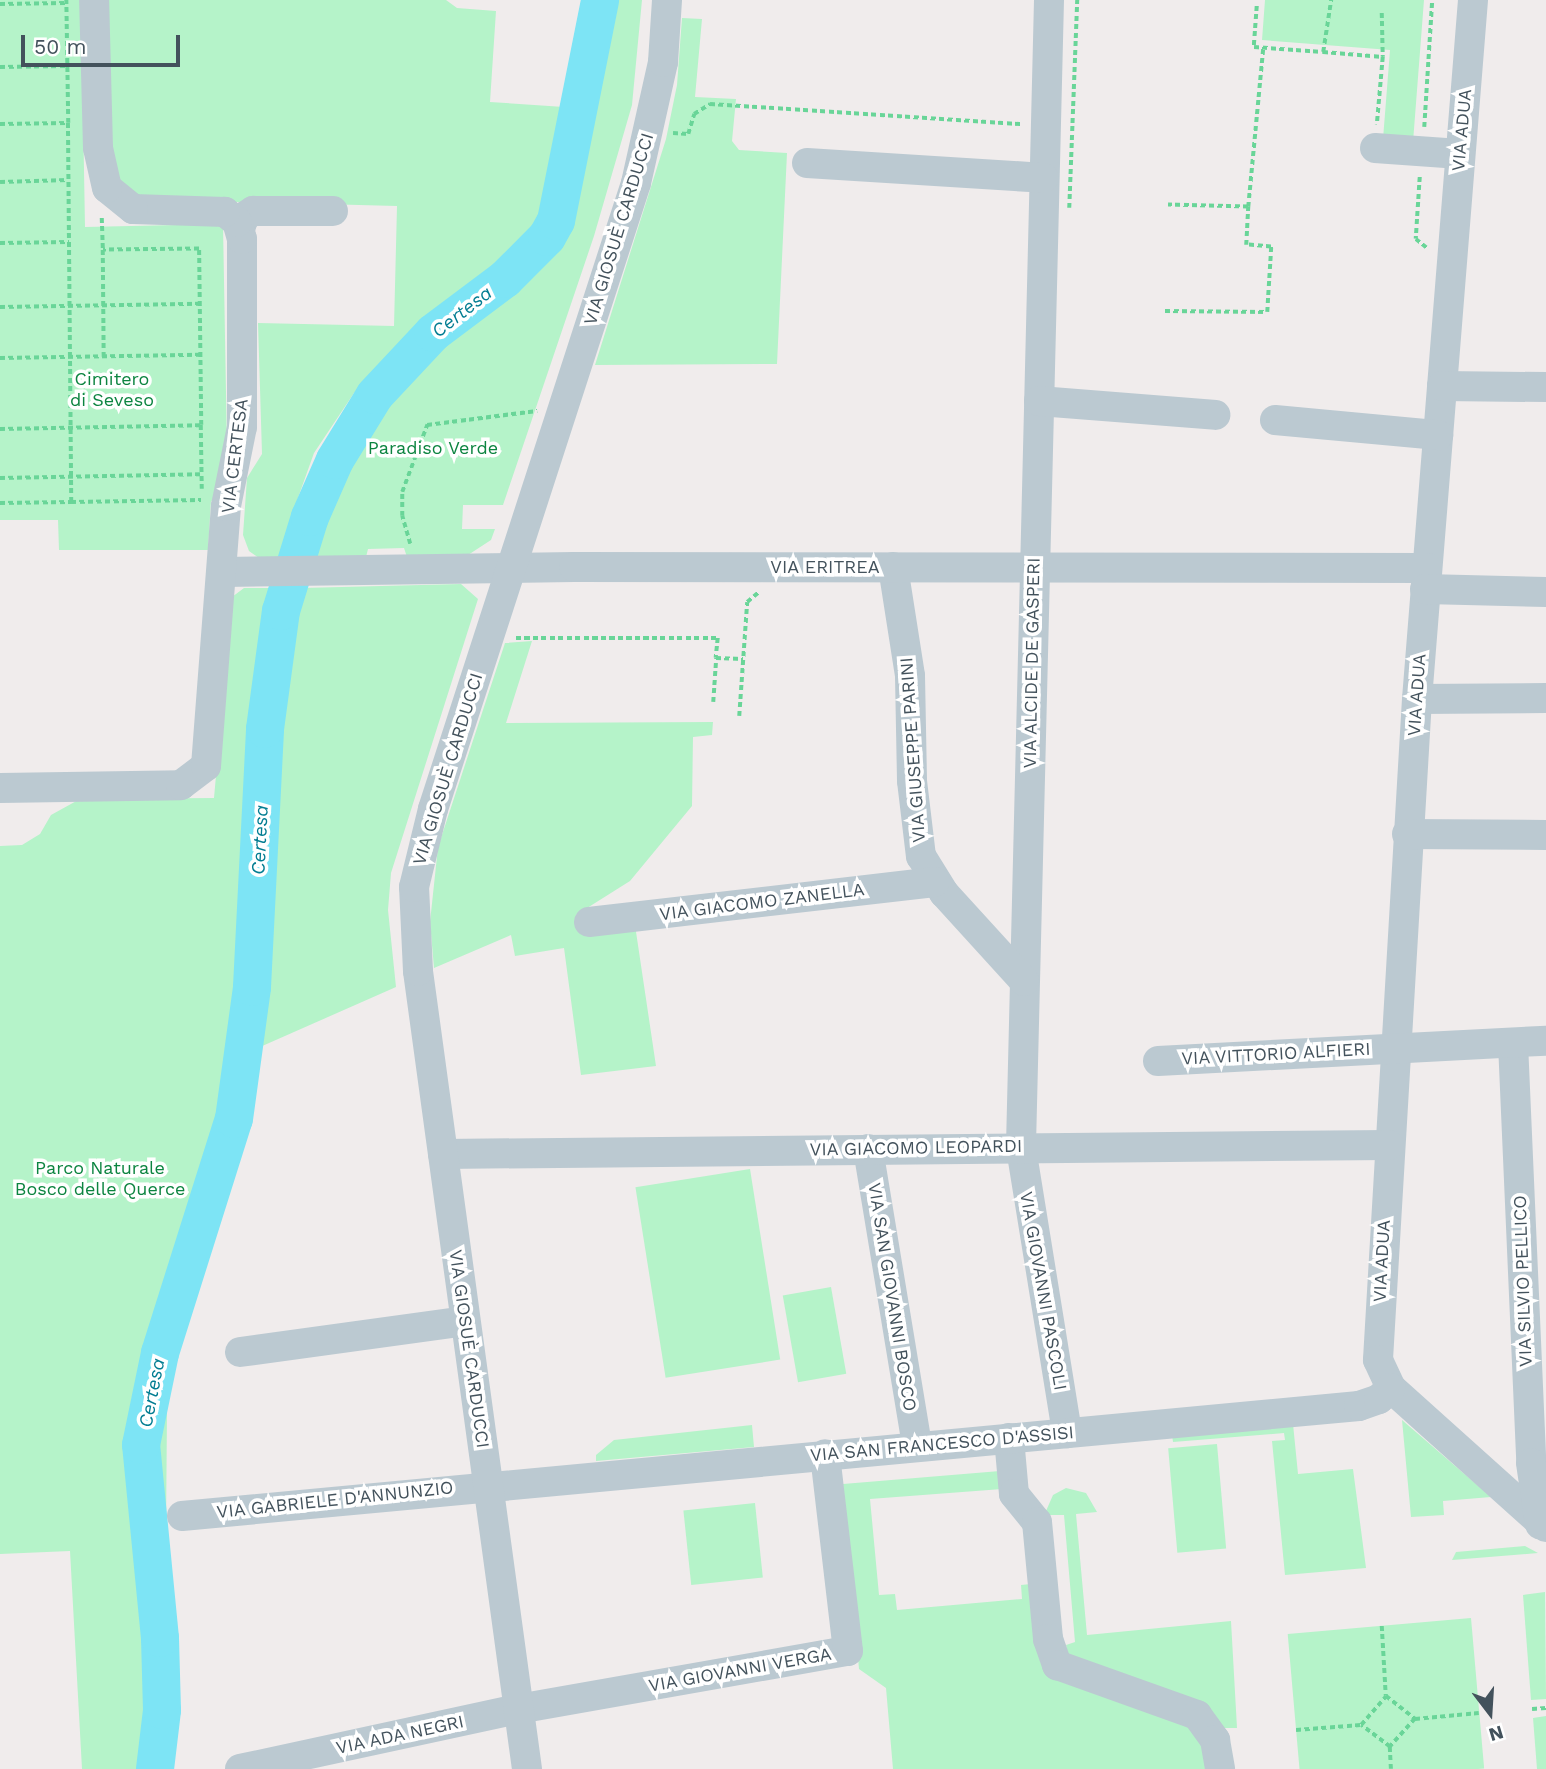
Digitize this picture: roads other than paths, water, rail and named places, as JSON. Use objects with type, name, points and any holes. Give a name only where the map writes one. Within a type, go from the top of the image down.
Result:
[{"type":"street","name":"VIA GIOSUÈ CARDUCCI","points":[[527,1769],[418,971],[414,887],[424,840],[636,183],[663,62],[667,0]]},
{"type":"street","name":"VIA ALCIDE DE GASPERI","points":[[1021,1147],[1049,0]]},
{"type":"street","name":"VIA ADUA","points":[[1391,1388],[1381,1374],[1377,1353],[1407,834],[1473,0]]},
{"type":"street","points":[[76,1],[98,148],[113,196],[144,211],[216,210],[232,216],[240,229]]},
{"type":"street","points":[[1376,148],[1460,154]]},
{"type":"street","points":[[807,163],[1044,178]]},
{"type":"street","points":[[240,229],[244,217],[253,211],[333,211]]},
{"type":"street","name":"VIA CERTESA","points":[[0,788],[181,785],[195,779],[206,766],[224,572],[226,506],[242,416],[240,229]]},
{"type":"street","points":[[1442,386],[1546,387]]},
{"type":"street","points":[[1039,401],[1215,415]]},
{"type":"street","points":[[1275,420],[1438,435]]},
{"type":"street","name":"VIA GIUSEPPE PARINI","points":[[893,567],[910,676],[917,840],[935,882],[1024,981]]},
{"type":"street","name":"VIA ERITREA","points":[[224,572],[1035,568],[1426,579],[1546,592]]},
{"type":"street","points":[[1417,699],[1546,698]]},
{"type":"street","points":[[1407,834],[1546,835]]},
{"type":"street","name":"VIA GIACOMO ZANELLA","points":[[589,922],[935,882]]},
{"type":"street","points":[[1395,1046],[1546,1041]]},
{"type":"street","name":"VIA SILVIO PELLICO","points":[[1513,1043],[1543,1526]]},
{"type":"street","name":"VIA VITTORIO ALFIERI","points":[[1158,1061],[1395,1046]]},
{"type":"street","name":"VIA GIACOMO LEOPARDI","points":[[443,1154],[1389,1144]]},
{"type":"street","name":"VIA GIOVANNI PASCOLI","points":[[1021,1147],[1067,1433]]},
{"type":"street","name":"VIA SAN GIOVANNI BOSCO","points":[[868,1149],[917,1446]]},
{"type":"street","points":[[240,1352],[465,1321]]},
{"type":"street","points":[[1391,1388],[1543,1526]]},
{"type":"street","name":"VIA SAN FRANCESCO D'ASSISI","points":[[488,1485],[1359,1406],[1379,1399],[1391,1388]]},
{"type":"street","points":[[1009,1438],[1014,1494],[1037,1522],[1048,1639],[1057,1665],[1197,1716],[1215,1740],[1220,1769]]},
{"type":"street","name":"VIA GIOVANNI VERGA","points":[[518,1709],[848,1651],[825,1454]]},
{"type":"street","name":"VIA GABRIELE D'ANNUNZIO","points":[[182,1516],[488,1485]]},
{"type":"street","name":"VIA ADA NEGRI","points":[[240,1769],[518,1709]]},
{"type":"waterway","name":"Certesa","points":[[155,1769],[162,1710],[160,1638],[141,1445],[160,1353],[234,1119],[252,987],[265,729],[281,611],[310,517],[335,460],[375,395],[433,333],[505,279],[547,237],[556,221],[600,0]]},
{"type":"park label","name":"Cimitero di Seveso","points":[[112,390]]},
{"type":"park label","name":"Paradiso Verde","points":[[433,448]]},
{"type":"park label","name":"Parco Naturale Bosco delle Querce","points":[[100,1179]]}]
